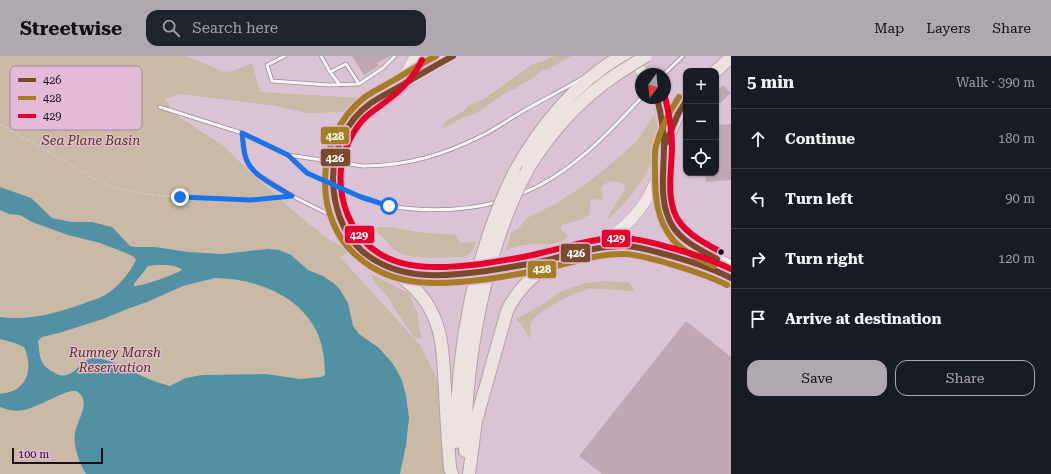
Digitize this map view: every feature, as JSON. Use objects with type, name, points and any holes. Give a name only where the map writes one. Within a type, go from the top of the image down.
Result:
[{"type":"highway","points":[[415,56],[408,70],[400,80],[356,116],[344,133],[337,149],[334,162],[333,182],[336,205],[341,221],[350,236],[360,249],[377,262],[393,270],[407,281],[421,295],[431,310],[439,331],[442,353],[450,468],[452,474]]},
{"type":"highway","points":[[379,97],[454,56]]},
{"type":"highway","points":[[467,474],[465,425],[479,264],[491,226],[502,197],[514,173],[535,138],[556,112],[579,88],[608,64],[621,56]]},
{"type":"highway","points":[[629,56],[639,68]]},
{"type":"highway","points":[[456,474],[456,426],[464,336],[476,298],[516,192],[528,169],[544,144],[565,118],[590,94],[617,74],[646,56]]},
{"type":"highway","points":[[719,68],[731,57]]},
{"type":"highway","points":[[659,104],[663,121],[664,149]]},
{"type":"highway","points":[[393,270],[418,275],[456,275],[513,267],[580,251],[596,245],[612,236],[635,216],[648,199],[660,170],[664,149],[678,114],[684,104]]},
{"type":"highway","points":[[467,474],[476,421],[507,311],[516,295],[527,281],[557,257]]},
{"type":"main road","points":[[664,149],[662,195],[670,220],[681,236],[692,247],[731,265]]},
{"type":"main road","points":[[580,251],[615,247],[635,247],[700,265],[731,278]]},
{"type":"lane","points":[[285,56],[266,65],[272,81],[340,85],[359,84],[383,68],[395,56]]},
{"type":"lane","points":[[321,56],[330,72],[340,85]]},
{"type":"lane","points":[[670,68],[683,56]]},
{"type":"lane","points":[[330,72],[346,64],[359,84]]},
{"type":"lane","points":[[160,107],[242,133],[288,155],[363,166],[385,166],[405,164],[425,159],[456,148],[483,135],[608,64]]},
{"type":"lane","points":[[288,155],[307,173],[361,197],[389,206],[436,210],[488,204],[508,199],[535,188],[579,159],[636,104]]},
{"type":"lane","points":[[242,133],[245,156],[249,166],[257,174],[292,196],[341,221]]},
{"type":"path","points":[[0,124],[10,130]]},
{"type":"path","points":[[10,130],[95,179],[130,192],[150,195],[239,200],[292,196]]},
{"type":"green space","name":"Rumney Marsh Reservation","points":[[0,56],[186,56],[224,72],[234,71],[252,63],[260,92],[360,98],[342,112],[307,113],[271,105],[180,94],[165,99],[174,114],[224,146],[256,178],[303,219],[328,239],[351,251],[340,257],[420,345],[440,385],[448,474],[0,474]]},
{"type":"green space","points":[[553,56],[571,56],[549,69],[543,70],[532,79],[515,89],[510,90],[475,114],[464,117],[442,128],[446,121],[464,111],[468,106],[484,99],[533,64],[544,61]]},
{"type":"green space","points":[[654,115],[658,129],[657,143],[653,158],[638,187],[617,211],[607,220],[625,189],[624,184],[609,182],[601,188],[603,196],[602,200],[592,199],[590,202],[590,214],[582,219],[561,227],[567,238],[551,244],[531,244],[506,250],[511,233],[519,228],[527,218],[557,203],[586,184],[623,154],[638,140]]},
{"type":"green space","points":[[378,227],[391,227],[422,232],[453,234],[456,235],[460,243],[476,242],[472,251],[464,257],[427,258],[408,256],[399,253],[392,248],[376,229]]},
{"type":"green space","points":[[371,274],[408,293],[418,314],[422,338],[418,339],[414,337],[388,297],[374,282]]},
{"type":"green space","points":[[601,281],[627,282],[635,290],[589,289],[576,293],[558,302],[536,317],[531,323],[531,334],[529,338],[521,324],[516,319],[542,305],[560,292],[582,284]]},
{"type":"water","points":[[0,187],[31,198],[52,218],[71,222],[92,222],[112,227],[130,246],[222,254],[268,249],[279,250],[291,255],[308,270],[323,276],[335,284],[340,290],[348,303],[353,326],[359,334],[379,348],[393,364],[401,378],[406,395],[409,418],[406,445],[400,474],[86,474],[79,459],[75,444],[76,428],[84,405],[81,395],[76,391],[67,392],[24,410],[18,411],[0,407],[0,394],[15,390],[27,376],[28,359],[24,347],[0,339],[0,317],[33,317],[64,310],[100,298],[110,292],[123,280],[136,260],[134,257],[126,253],[100,243],[68,235],[32,222],[20,215],[9,214],[0,210]],"holes":[[[148,266],[173,266],[182,270],[158,280],[134,286]],[[215,278],[257,284],[283,296],[295,304],[305,314],[319,336],[324,355],[325,375],[321,377],[300,379],[266,374],[202,375],[186,378],[170,386],[150,380],[102,359],[89,359],[76,370],[66,375],[60,375],[48,369],[41,359],[38,341],[42,337],[103,319],[183,286]]]},
{"type":"building","points":[[352,56],[390,56],[377,63],[379,66],[364,75]]},
{"type":"building","points":[[723,85],[731,93],[719,104],[719,104],[719,89]]},
{"type":"building","points":[[731,124],[731,180],[706,182],[705,176],[719,176],[719,125]]},
{"type":"building","points":[[686,321],[731,357],[731,474],[602,474],[579,456]]},
{"type":"transit line","name":"428","points":[[436,56],[365,97],[348,114],[335,135],[326,170],[325,182],[327,203],[333,223],[338,233],[350,250],[358,257],[387,275],[403,280],[454,283],[524,273],[593,257],[612,254],[627,254],[646,257],[686,269],[727,285]]},
{"type":"transit line","name":"426","points":[[453,56],[371,103],[355,118],[343,136],[336,156],[333,188],[337,208],[344,227],[349,236],[362,251],[376,261],[390,268],[405,272],[453,275],[522,265],[593,249],[613,246],[628,246],[638,247],[690,261],[715,270],[731,278]]},
{"type":"transit line","name":"429","points":[[422,60],[413,75],[401,89],[360,123],[354,131],[345,150],[341,169],[341,188],[345,207],[352,224],[363,240],[376,252],[392,260],[408,265],[426,267],[463,266],[534,255],[580,243],[611,238],[627,238],[645,241],[708,259],[731,269]]},
{"type":"transit line","name":"428","points":[[679,97],[666,120],[655,149],[656,198],[663,224],[673,240],[687,252],[714,266]]},
{"type":"transit line","name":"426","points":[[658,104],[664,146],[663,188],[665,208],[668,218],[673,227],[682,237],[717,259]]},
{"type":"transit line","name":"429","points":[[666,104],[672,140],[670,186],[672,206],[681,224],[690,233],[721,252]]},
{"type":"transit line","name":"426","points":[[666,143],[678,114],[684,104]]},
{"type":"route","points":[[180,197],[251,200],[292,196],[257,174],[249,166],[245,156],[242,133],[288,155],[307,173],[361,197],[389,206]]},
{"type":"park label","name":"Sea Plane Basin","points":[[91,140]]}]
